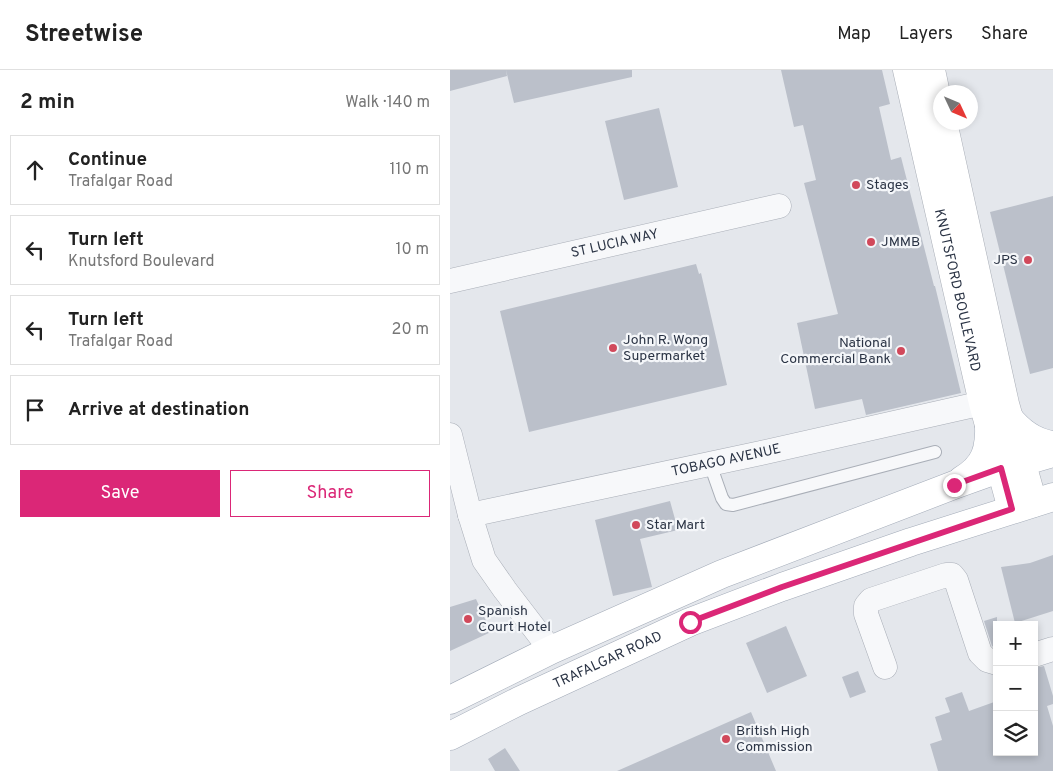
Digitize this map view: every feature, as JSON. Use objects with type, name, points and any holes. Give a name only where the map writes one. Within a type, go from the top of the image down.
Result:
[{"type":"main road","name":"KNUTSFORD BOULEVARD","points":[[907,70],[993,414],[1011,465],[1033,503]]},
{"type":"main road","points":[[931,70],[934,85]]},
{"type":"main road","name":"KNUTSFORD BOULEVARD","points":[[944,130],[993,414]]},
{"type":"main road","points":[[954,485],[973,473],[981,464],[988,451],[993,414],[1015,425],[1041,443],[1053,445]]},
{"type":"main road","points":[[450,700],[551,650],[722,574],[954,485],[1053,453]]},
{"type":"main road","name":"TRAFALGAR ROAD","points":[[450,736],[519,701],[690,622],[791,584],[1033,503]]},
{"type":"street","name":"ST LUCIA WAY","points":[[450,282],[779,206]]},
{"type":"street","name":"TOBAGO AVENUE","points":[[470,515],[710,464],[993,414]]},
{"type":"street","points":[[450,435],[470,515],[484,560],[504,590],[551,650]]},
{"type":"street","points":[[885,667],[866,614],[866,606],[871,600],[946,575],[952,575],[956,580],[980,653],[987,660],[993,662]]},
{"type":"street","points":[[1038,654],[1053,649]]},
{"type":"lane","points":[[710,464],[722,498],[726,504],[733,505],[935,452]]},
{"type":"building","points":[[450,70],[506,70],[507,76],[450,91]]},
{"type":"building","points":[[506,70],[632,70],[632,77],[514,103]]},
{"type":"building","points":[[781,70],[882,70],[890,104],[879,107],[891,160],[901,157],[961,393],[866,415],[862,399],[815,409],[797,323],[838,314],[804,183],[816,180],[803,125],[794,127]]},
{"type":"building","points":[[659,108],[678,187],[624,200],[605,121]]},
{"type":"building","name":"JPS","points":[[1053,196],[1053,368],[1030,374],[990,212]]},
{"type":"building","name":"John R. Wong Supermarket","points":[[696,264],[699,274],[701,273],[727,385],[529,432],[500,311]]},
{"type":"building","points":[[670,501],[678,530],[640,539],[652,587],[613,596],[595,520]]},
{"type":"building","points":[[1053,555],[1053,611],[1021,621],[1014,621],[1001,567],[1030,563]]},
{"type":"building","name":"Spanish Court Hotel","points":[[476,599],[491,632],[450,651],[450,607]]},
{"type":"building","points":[[997,617],[997,621],[993,621],[993,647],[992,646],[984,621]]},
{"type":"building","points":[[786,626],[807,676],[767,693],[746,643]]},
{"type":"building","points":[[1044,666],[1053,696],[1053,704],[1047,706],[1053,726],[1053,771],[938,771],[930,744],[942,740],[935,717],[950,712],[945,698],[962,692],[969,711],[993,702],[993,756],[1038,756],[1038,667]]},
{"type":"building","points":[[858,671],[866,692],[850,698],[842,677]]},
{"type":"building","name":"British High Commission","points":[[751,712],[776,771],[617,771]]},
{"type":"building","points":[[505,748],[520,771],[495,771],[488,759]]},
{"type":"place","name":"Stages","points":[[856,185]]},
{"type":"place","name":"JMMB","points":[[871,242]]},
{"type":"place","name":"JPS","points":[[1028,260]]},
{"type":"place","name":"John R. Wong Supermarket","points":[[613,348]]},
{"type":"place","name":"National Commercial Bank","points":[[901,351]]},
{"type":"place","name":"Star Mart","points":[[636,525]]},
{"type":"place","name":"Spanish Court Hotel","points":[[468,619]]},
{"type":"place","name":"British High Commission","points":[[726,739]]},
{"type":"route","points":[[690,622],[782,587],[1012,509],[1001,468],[954,485]]}]
